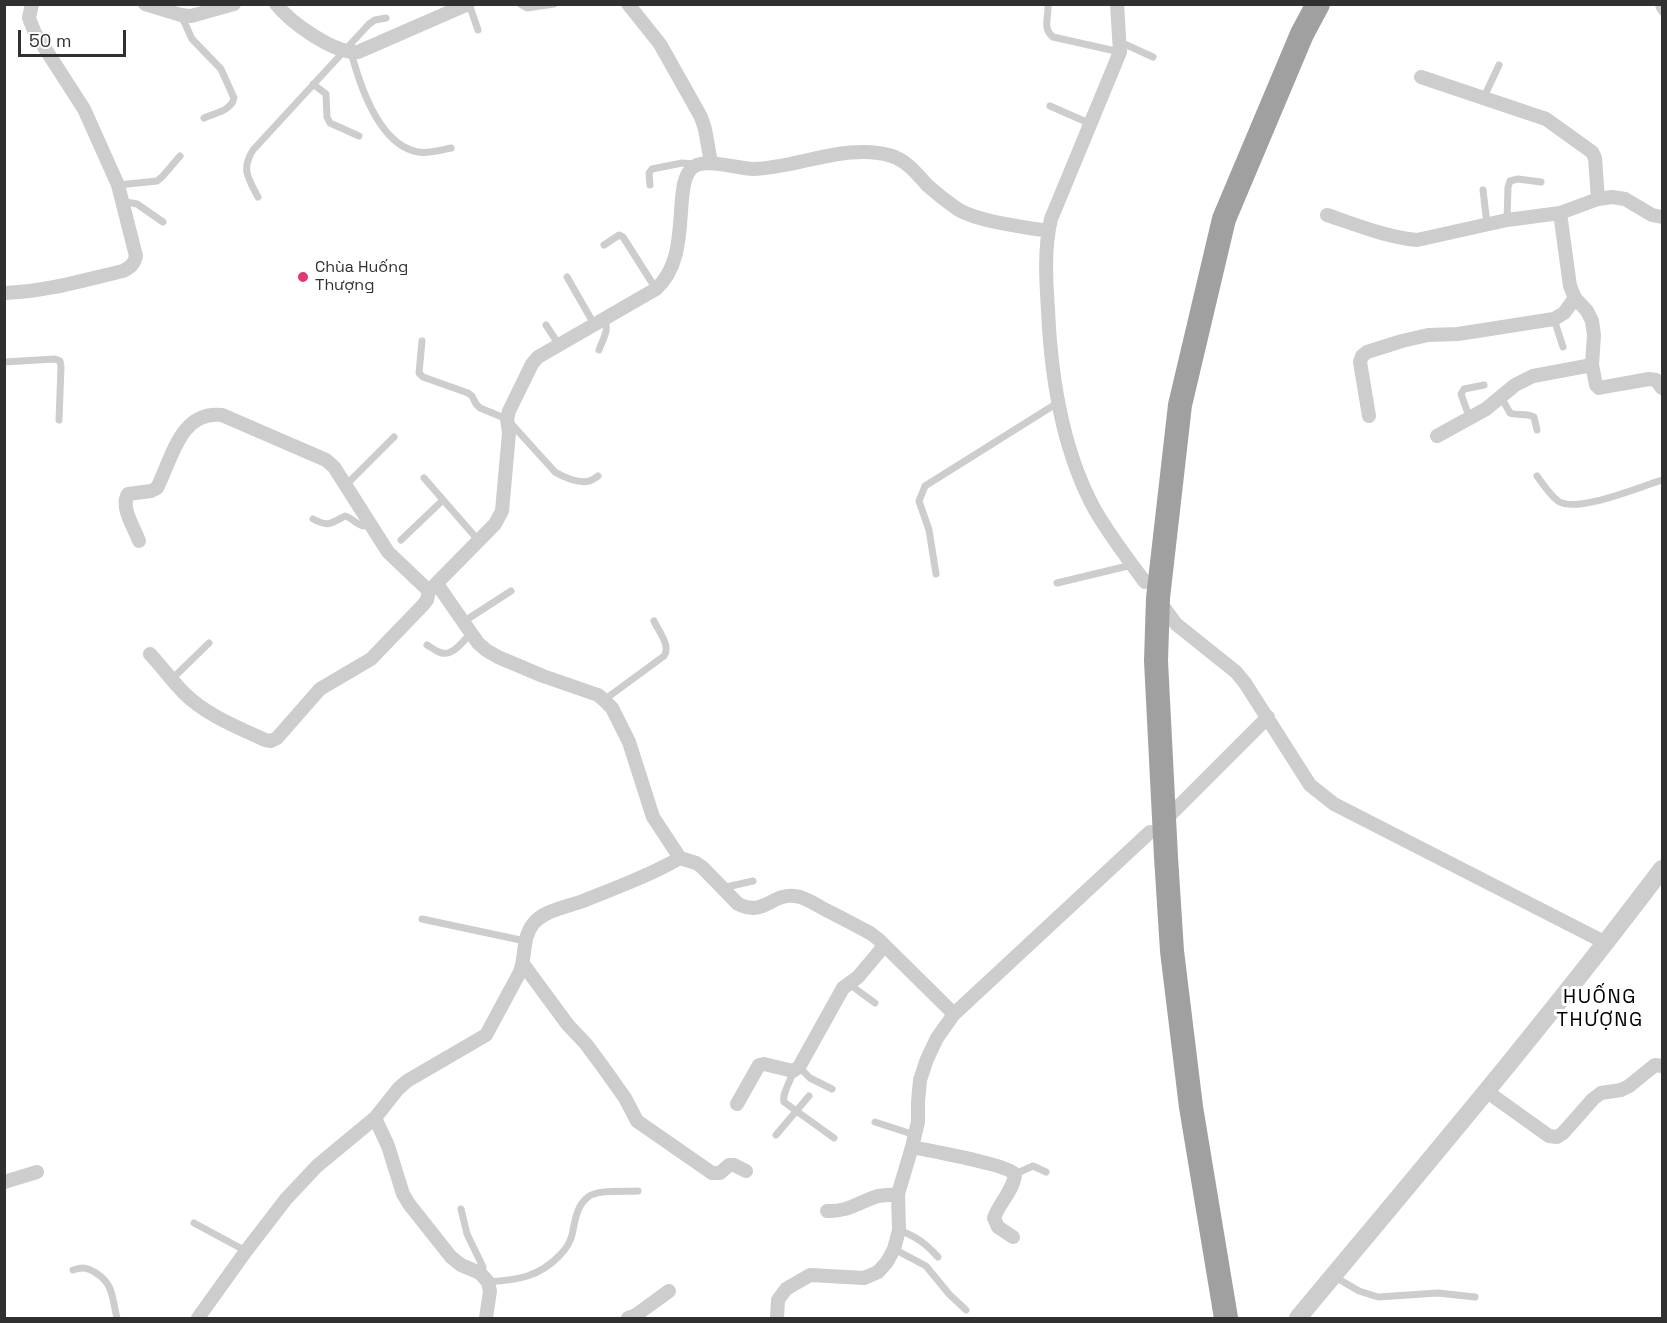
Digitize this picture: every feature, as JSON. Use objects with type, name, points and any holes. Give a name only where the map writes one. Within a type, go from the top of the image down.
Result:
[{"type":"highway","points":[[1170,433],[1168,403],[1209,215],[1301,4]]},
{"type":"highway","points":[[1215,1318],[1157,826],[1143,595],[1170,433],[1180,405],[1224,219],[1302,34],[1318,4]]},
{"type":"highway","points":[[1203,1211],[1226,1318]]},
{"type":"street","points":[[4,293],[58,287],[129,268],[136,256],[118,185],[84,109],[35,33],[29,18],[32,4]]},
{"type":"street","points":[[145,4],[191,16],[234,4]]},
{"type":"street","points":[[276,4],[284,14],[309,33],[347,52],[358,52],[468,4]]},
{"type":"street","points":[[628,4],[660,44],[701,117],[711,163]]},
{"type":"street","points":[[1117,4],[1120,47],[1051,219],[1048,231],[1046,270],[1055,384],[1066,436],[1077,471],[1095,509],[1122,552],[1176,624],[1236,672],[1245,683],[1310,785],[1334,804],[1606,943]]},
{"type":"street","points":[[1421,77],[1546,119],[1592,152],[1595,158],[1598,199]]},
{"type":"street","points":[[150,654],[185,694],[218,717],[271,741],[277,738],[320,689],[371,659],[423,605],[433,588],[495,524],[501,512],[509,433],[507,419],[532,364],[538,357],[656,289],[664,281],[671,270],[676,254],[686,178],[691,169],[697,165],[711,163],[751,169],[856,152],[876,152],[904,162],[957,209],[971,216],[1048,231]]},
{"type":"street","points":[[1327,215],[1376,232],[1417,240],[1507,220],[1560,213],[1598,199],[1612,197],[1624,199],[1652,215],[1662,217]]},
{"type":"street","points":[[1560,213],[1570,286],[1575,298],[1587,310],[1592,321],[1594,335],[1592,365],[1596,385],[1599,388],[1649,379],[1660,383]]},
{"type":"street","points":[[1369,416],[1360,362],[1362,356],[1367,352],[1428,335],[1458,334],[1554,319],[1564,313],[1575,298]]},
{"type":"street","points":[[1437,436],[1486,410],[1515,385],[1533,376],[1592,365]]},
{"type":"street","points":[[139,540],[125,506],[125,499],[128,494],[157,488],[179,437],[190,424],[200,417],[212,414],[222,415],[326,460],[334,467],[393,559],[433,588],[486,650],[543,676],[598,695],[612,708],[629,742],[653,817],[680,858],[702,867],[738,904],[752,909],[783,897],[794,896],[870,933],[954,1014]]},
{"type":"street","points":[[777,1318],[778,1300],[786,1289],[810,1275],[864,1278],[878,1272],[887,1262],[894,1249],[899,1230],[898,1194],[918,1122],[920,1080],[937,1038],[954,1014],[1157,826],[1268,717]]},
{"type":"street","points":[[198,1318],[286,1199],[317,1166],[375,1118],[407,1081],[486,1035],[523,964],[527,932],[534,922],[543,915],[592,897],[680,858]]},
{"type":"street","points":[[1298,1318],[1606,943],[1662,869]]},
{"type":"street","points":[[737,1104],[759,1065],[796,1069],[843,988],[858,976],[884,946]]},
{"type":"street","points":[[523,964],[568,1025],[603,1067],[625,1098],[637,1121],[712,1173],[720,1173],[729,1165],[746,1171]]},
{"type":"street","points":[[1486,1091],[1549,1136],[1557,1137],[1600,1093],[1621,1090],[1655,1065],[1662,1066]]},
{"type":"street","points":[[375,1118],[388,1146],[403,1194],[409,1204],[452,1257],[461,1265],[484,1277],[490,1291],[486,1318]]},
{"type":"street","points":[[914,1141],[1012,1170],[1015,1174],[1015,1181],[994,1218],[998,1227],[1014,1237]]},
{"type":"street","points":[[4,1182],[37,1172]]},
{"type":"street","points":[[827,1211],[848,1209],[878,1196],[898,1194]]},
{"type":"street","points":[[628,1318],[636,1315],[669,1291]]},
{"type":"lane","points":[[468,4],[478,30]]},
{"type":"lane","points":[[520,4],[527,8],[554,4]]},
{"type":"lane","points":[[1048,4],[1046,27],[1048,33],[1053,37],[1120,47],[1154,57]]},
{"type":"lane","points":[[1660,4],[1662,12]]},
{"type":"lane","points":[[181,15],[192,39],[221,69],[234,98],[233,104],[228,108],[204,118]]},
{"type":"lane","points":[[258,197],[248,179],[246,167],[253,150],[347,52],[369,24],[386,18]]},
{"type":"lane","points":[[347,52],[368,103],[378,120],[397,143],[422,153],[451,148]]},
{"type":"lane","points":[[1484,97],[1498,65]]},
{"type":"lane","points":[[314,84],[326,94],[327,117],[330,123],[359,136]]},
{"type":"lane","points":[[1050,106],[1091,124]]},
{"type":"lane","points":[[118,185],[157,181],[180,156]]},
{"type":"lane","points":[[651,185],[649,173],[652,169],[682,163],[697,165]]},
{"type":"lane","points":[[1507,220],[1510,181],[1518,179],[1541,182]]},
{"type":"lane","points":[[1484,190],[1487,224]]},
{"type":"lane","points":[[122,201],[137,204],[163,222]]},
{"type":"lane","points":[[1662,210],[1662,217]]},
{"type":"lane","points":[[604,245],[619,235],[623,237],[656,289]]},
{"type":"lane","points":[[567,277],[599,322],[608,324],[599,350]]},
{"type":"lane","points":[[1554,319],[1563,347]]},
{"type":"lane","points":[[546,325],[559,345]]},
{"type":"lane","points":[[422,341],[419,373],[423,377],[468,393],[480,408],[507,419],[555,472],[562,476],[583,482],[598,476]]},
{"type":"lane","points":[[4,362],[55,359],[60,361],[62,367],[58,420]]},
{"type":"lane","points":[[1470,419],[1461,394],[1464,389],[1484,384]]},
{"type":"lane","points":[[1501,397],[1510,413],[1529,414],[1534,417],[1537,430]]},
{"type":"lane","points":[[936,574],[929,530],[919,501],[925,486],[1059,402]]},
{"type":"lane","points":[[346,485],[394,437]]},
{"type":"lane","points":[[1537,476],[1558,501],[1566,504],[1615,497],[1662,480]]},
{"type":"lane","points":[[424,478],[479,541]]},
{"type":"lane","points":[[401,540],[443,500]]},
{"type":"lane","points":[[313,519],[323,525],[328,525],[345,516],[363,526],[370,522]]},
{"type":"lane","points":[[1057,583],[1145,582]]},
{"type":"lane","points":[[427,645],[442,653],[452,651],[467,627],[510,591]]},
{"type":"lane","points":[[604,700],[667,652],[667,647],[654,621]]},
{"type":"lane","points":[[172,678],[209,643]]},
{"type":"lane","points":[[722,888],[753,880]]},
{"type":"lane","points":[[422,919],[525,941]]},
{"type":"lane","points":[[849,984],[875,1003]]},
{"type":"lane","points":[[832,1089],[796,1069],[783,1098],[784,1102],[834,1138]]},
{"type":"lane","points":[[776,1135],[809,1096]]},
{"type":"lane","points":[[875,1122],[914,1141]]},
{"type":"lane","points":[[1015,1174],[1033,1166],[1046,1172]]},
{"type":"lane","points":[[461,1209],[467,1234],[483,1267],[484,1277],[505,1281],[540,1272],[555,1260],[572,1238],[575,1217],[588,1197],[598,1193],[638,1191]]},
{"type":"lane","points":[[194,1223],[246,1251]]},
{"type":"lane","points":[[899,1230],[924,1242],[938,1257]]},
{"type":"lane","points":[[894,1249],[926,1266],[949,1294],[966,1310]]},
{"type":"lane","points":[[73,1270],[82,1267],[106,1280],[111,1290],[117,1318]]},
{"type":"lane","points":[[1333,1276],[1359,1291],[1378,1297],[1438,1293],[1475,1297]]},
{"type":"place","name":"Chùa Huống Thượng","points":[[303,277]]},
{"type":"district","name":"HUỐNG THƯỢNG","points":[[1600,1010]]}]
